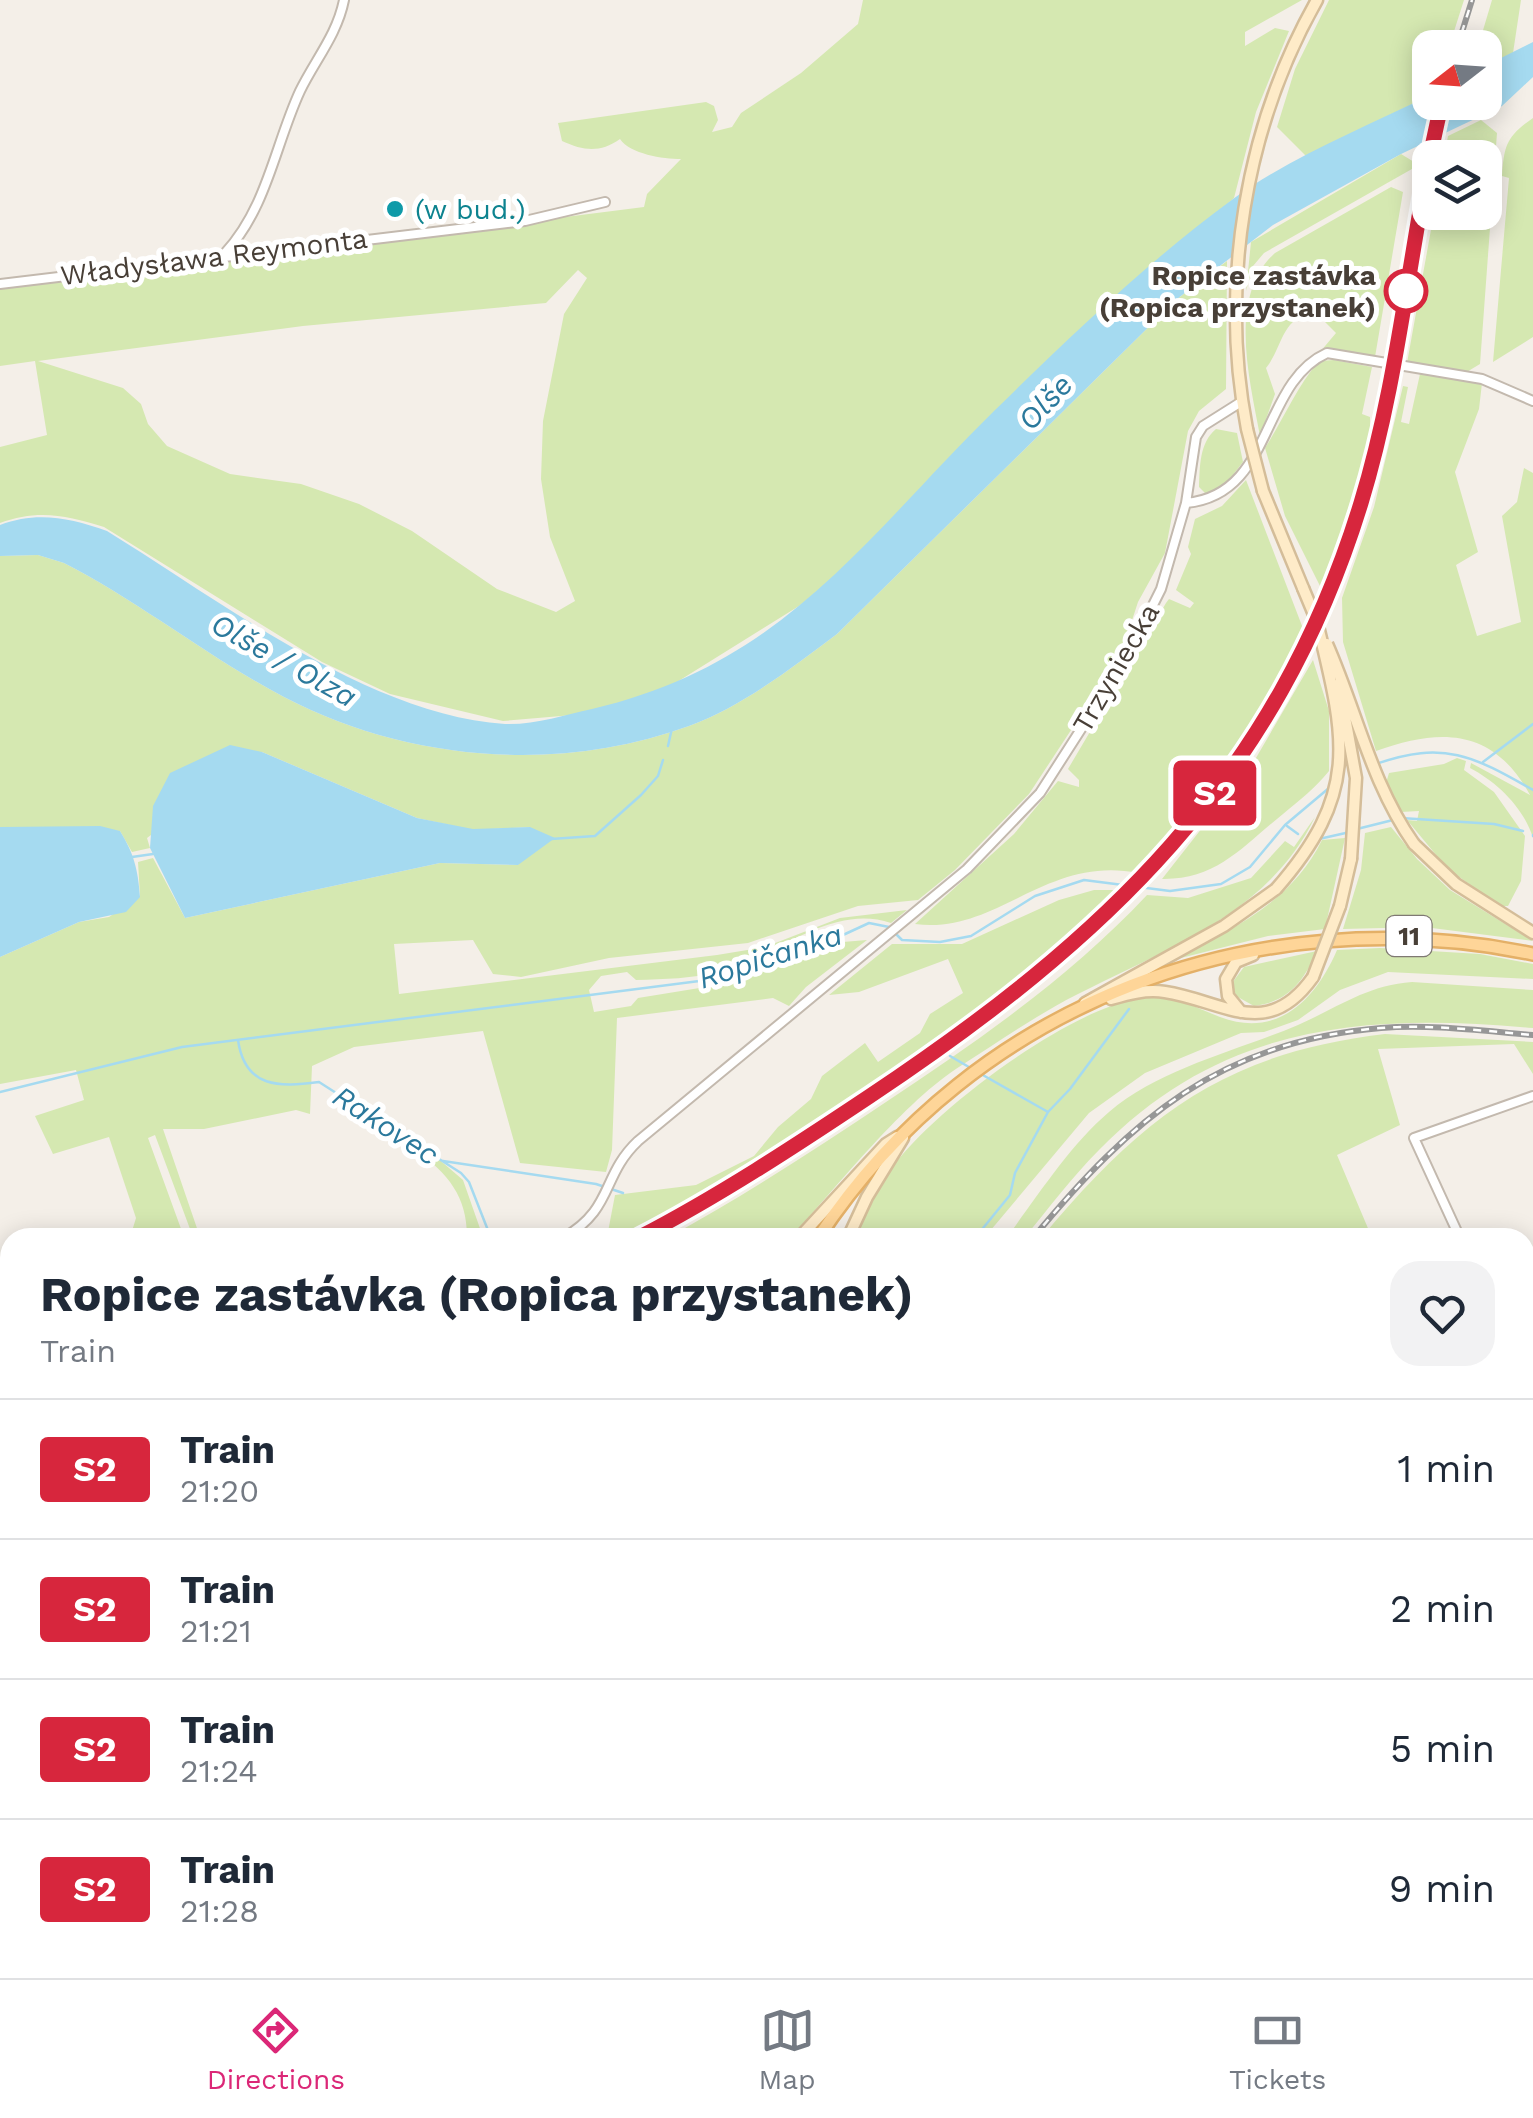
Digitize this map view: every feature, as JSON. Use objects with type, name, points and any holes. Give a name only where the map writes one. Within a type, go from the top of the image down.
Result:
[{"type":"main road","points":[[1317,0],[1270,104],[1252,168],[1237,282],[1241,402],[1246,429],[1263,491],[1352,700],[1379,788],[1414,844],[1456,884],[1533,932]]},
{"type":"main road","points":[[1067,1014],[1134,993],[1160,991],[1242,1013],[1281,1008],[1313,977],[1340,906],[1351,859],[1356,810],[1353,752],[1340,684],[1317,622]]},
{"type":"main road","points":[[1067,1014],[1224,926],[1276,889],[1316,840],[1338,782],[1338,709],[1317,622]]},
{"type":"main road","name":"11","points":[[826,1228],[865,1176],[906,1132],[994,1060],[1067,1014],[1162,973],[1231,952],[1285,944],[1413,936],[1533,954]]},
{"type":"main road","points":[[1242,1013],[1226,990],[1229,970],[1246,957],[1285,944]]},
{"type":"main road","points":[[808,1228],[886,1144],[906,1132]]},
{"type":"main road","points":[[853,1228],[906,1132]]},
{"type":"street","points":[[225,254],[252,212],[274,166],[297,99],[326,48],[344,0]]},
{"type":"street","name":"Władysława Reymonta","points":[[0,284],[525,220],[605,202]]},
{"type":"street","points":[[1186,504],[1213,500],[1234,485],[1281,401],[1311,363],[1327,353],[1482,378],[1533,400]]},
{"type":"street","name":"Trzyniecka","points":[[577,1228],[593,1217],[607,1194],[616,1164],[638,1141],[1000,837],[1055,772],[1126,659],[1152,606],[1186,504],[1196,437],[1203,426],[1241,402]]},
{"type":"street","points":[[1455,1228],[1414,1138],[1533,1096]]},
{"type":"green space","points":[[863,0],[1302,0],[1245,32],[1245,46],[1275,28],[1289,31],[1256,112],[1234,198],[994,412],[844,570],[799,606],[632,710],[503,721],[390,694],[322,662],[104,527],[52,515],[0,523],[0,447],[47,435],[35,361],[0,366],[0,289],[644,207],[647,194],[681,159],[639,152],[620,139],[599,148],[578,147],[562,141],[558,123],[706,102],[714,106],[718,120],[712,132],[732,127],[741,113],[801,73],[858,24]],"holes":[[[578,270],[587,278],[564,314],[543,421],[541,479],[550,537],[575,601],[556,612],[497,589],[412,531],[359,504],[301,484],[230,474],[167,446],[148,424],[141,404],[123,388],[38,361],[303,326],[546,303]]]},
{"type":"green space","points":[[1329,0],[1464,0],[1454,30],[1412,30],[1412,104],[1306,156],[1277,127],[1295,69]]},
{"type":"green space","points":[[1492,0],[1521,0],[1513,53],[1502,58],[1502,30],[1483,30]]},
{"type":"green space","points":[[1533,118],[1533,337],[1493,362],[1509,178],[1502,176],[1504,156],[1517,130]]},
{"type":"green space","points":[[1481,120],[1497,133],[1496,140],[1447,140],[1448,136]]},
{"type":"green space","points":[[1401,154],[1412,161],[1412,169],[1264,253],[1253,266],[1246,291],[1251,242]]},
{"type":"green space","points":[[1391,187],[1403,192],[1375,357],[1334,349],[1320,352],[1336,333],[1318,315],[1297,319],[1285,332],[1266,368],[1275,394],[1260,436],[1246,340],[1251,292],[1260,271],[1275,253]]},
{"type":"green space","points":[[1431,230],[1490,230],[1480,364],[1465,373],[1407,363]]},
{"type":"green space","points":[[1227,261],[1226,389],[1199,411],[1188,431],[1165,553],[1138,602],[1121,654],[1029,794],[955,870],[918,900],[858,906],[748,943],[609,958],[521,977],[493,974],[473,940],[394,944],[399,994],[717,955],[765,947],[840,918],[907,910],[891,923],[847,920],[825,926],[742,964],[710,974],[636,980],[627,972],[601,976],[589,990],[594,1012],[631,1006],[638,998],[724,984],[807,945],[867,940],[806,987],[789,1006],[773,998],[617,1018],[612,1150],[606,1172],[520,1163],[483,1031],[354,1047],[312,1066],[310,1114],[296,1110],[204,1129],[163,1129],[197,1228],[190,1228],[155,1135],[148,1138],[181,1228],[133,1228],[136,1218],[109,1137],[53,1154],[35,1116],[84,1100],[76,1070],[0,1084],[0,957],[79,922],[109,917],[140,896],[138,862],[153,858],[185,918],[440,863],[518,865],[530,827],[473,830],[417,818],[262,752],[147,838],[150,848],[132,852],[120,831],[0,827],[0,556],[38,555],[64,563],[284,697],[331,719],[380,735],[483,754],[588,751],[639,741],[689,726],[728,708],[766,686],[837,634],[1177,299]]},
{"type":"green space","points":[[1319,361],[1372,367],[1362,414],[1370,417],[1370,441],[1322,590],[1285,516],[1265,448],[1311,371]]},
{"type":"green space","points":[[1420,374],[1482,383],[1479,409],[1455,472],[1478,552],[1456,565],[1477,636],[1521,622],[1502,516],[1517,502],[1524,468],[1533,473],[1533,838],[1508,797],[1470,768],[1471,763],[1530,795],[1516,773],[1483,746],[1444,737],[1423,738],[1376,751],[1343,642],[1342,598],[1374,507],[1403,386],[1408,387],[1401,422],[1409,424]]},
{"type":"green space","points":[[1216,429],[1237,433],[1243,462],[1222,489],[1207,495],[1199,487],[1200,464],[1206,441]]},
{"type":"green space","points":[[1246,480],[1304,631],[1250,728],[1208,788],[1138,873],[1105,870],[1075,875],[971,918],[944,924],[915,924],[1014,834],[1058,781],[1079,787],[1079,780],[1068,769],[1166,603],[1169,599],[1190,608],[1194,603],[1176,590],[1191,554],[1188,547],[1195,519],[1222,506]]},
{"type":"green space","points":[[1313,660],[1329,711],[1329,771],[1228,859],[1198,874],[1162,879],[1253,763]]},
{"type":"green space","points":[[1457,758],[1466,761],[1464,770],[1494,792],[1525,836],[1521,881],[1508,906],[1499,906],[1447,868],[1407,820],[1417,821],[1419,811],[1401,812],[1386,783],[1389,773],[1444,764]]},
{"type":"green space","points":[[1315,817],[1295,850],[1244,903],[1180,943],[1048,1010],[940,1080],[895,1122],[799,1228],[684,1228],[807,1154],[991,1030],[1088,953],[1147,895],[1188,898],[1251,878],[1285,841],[1294,847]]},
{"type":"green space","points":[[1391,827],[1450,890],[1533,941],[1424,927],[1343,929],[1361,870],[1365,833]]},
{"type":"green space","points":[[1345,838],[1325,929],[1268,936],[1173,960],[1238,925],[1277,897],[1309,862],[1322,840]]},
{"type":"green space","points":[[1094,890],[1123,890],[1039,967],[854,1098],[669,1212],[638,1228],[609,1228],[615,1195],[696,1185],[754,1156],[778,1127],[811,1099],[822,1076],[865,1043],[878,1062],[920,1033],[930,1014],[963,993],[948,959],[859,992],[829,995],[892,944],[962,944],[1059,900]]},
{"type":"green space","points":[[1380,948],[1480,954],[1533,964],[1533,979],[1388,972],[1340,990],[1298,1020],[1264,1032],[1241,1033],[1145,1073],[1089,1113],[993,1228],[859,1228],[890,1170],[910,1146],[969,1092],[1040,1042],[1110,1006],[1140,998],[1181,1002],[1241,1022],[1260,1023],[1277,1018],[1306,999],[1337,950]]},
{"type":"green space","points":[[1317,951],[1300,981],[1276,1000],[1254,1006],[1236,996],[1232,983],[1244,967]]},
{"type":"green space","points":[[1396,984],[1533,990],[1533,1028],[1413,1023],[1355,1027],[1300,1036],[1247,1052],[1196,1075],[1146,1108],[1089,1160],[1032,1228],[1014,1228],[1081,1140],[1130,1097],[1176,1072],[1298,1025],[1366,992]]},
{"type":"green space","points":[[1385,1034],[1533,1042],[1533,1074],[1514,1044],[1378,1049],[1400,1125],[1337,1155],[1368,1228],[1050,1228],[1116,1157],[1191,1097],[1232,1075],[1328,1043]]},
{"type":"green space","points":[[421,1144],[463,1180],[480,1228],[466,1228],[464,1209],[454,1187],[416,1150]]},
{"type":"water","points":[[1533,42],[1533,77],[1502,106],[1502,58]]},
{"type":"water","points":[[1412,104],[1412,120],[1473,120],[1430,140],[1412,140],[1412,149],[1273,225],[1177,299],[837,634],[747,698],[689,726],[588,751],[535,755],[483,754],[380,735],[331,719],[284,697],[64,563],[38,555],[0,556],[0,525],[14,521],[54,518],[107,531],[247,620],[349,678],[454,716],[505,724],[527,723],[659,689],[717,662],[769,629],[816,592],[994,411],[1140,274],[1233,199],[1304,156]]},
{"type":"water","points":[[230,745],[262,752],[417,818],[473,829],[530,827],[555,838],[518,865],[440,863],[185,918],[150,848],[153,806],[170,773]]},
{"type":"water","points":[[100,826],[120,831],[125,839],[140,897],[126,912],[79,922],[0,957],[0,827]]},
{"type":"waterway","points":[[1483,762],[1533,724]]},
{"type":"waterway","points":[[668,746],[672,728]]},
{"type":"waterway","name":"Ropičanka","points":[[1376,764],[1421,753],[1458,755],[1493,768],[1533,790]]},
{"type":"waterway","points":[[551,839],[595,836],[641,795],[658,776],[663,760]]},
{"type":"waterway","name":"Ropičanka","points":[[895,933],[902,940],[940,942],[971,936],[1035,896],[1084,880],[1170,891],[1221,884],[1250,867],[1285,825],[1329,788]]},
{"type":"waterway","points":[[1401,818],[1494,824],[1523,831]]},
{"type":"waterway","points":[[1357,829],[1393,820]]},
{"type":"waterway","points":[[1287,826],[1298,834]]},
{"type":"waterway","points":[[1319,839],[1350,832]]},
{"type":"waterway","points":[[132,857],[153,854]]},
{"type":"waterway","name":"Ropičanka","points":[[0,1092],[182,1047],[715,979],[816,936],[843,935],[869,923],[889,927]]},
{"type":"waterway","points":[[983,1228],[1010,1195],[1015,1173],[1048,1112],[1070,1089],[1129,1009]]},
{"type":"waterway","name":"Rakovec","points":[[238,1040],[242,1056],[256,1076],[278,1084],[319,1082],[461,1173],[469,1182],[487,1228]]},
{"type":"waterway","points":[[950,1056],[974,1070]]},
{"type":"waterway","points":[[981,1074],[1048,1112]]},
{"type":"waterway","points":[[443,1161],[596,1184],[623,1193]]},
{"type":"railway","points":[[1463,30],[1472,0]]},
{"type":"railway","points":[[656,1228],[848,1111],[961,1033],[1038,973],[1110,910],[1174,842],[1232,769],[1282,689],[1326,601],[1361,503],[1386,404],[1438,120]]},
{"type":"railway","points":[[1042,1228],[1106,1157],[1144,1123],[1184,1093],[1226,1069],[1273,1050],[1324,1036],[1381,1028],[1438,1027],[1533,1035]]},
{"type":"train","name":"S2","points":[[657,1228],[795,1146],[1024,988],[1122,902],[1223,783],[1274,705],[1316,624],[1361,502],[1386,405],[1438,120]]},
{"type":"place","name":"(w bud.)","points":[[395,209]]},
{"type":"place","name":"Ropice zastávka (Ropica przystanek)","points":[[1406,291]]},
{"type":"water label","name":"Olše","points":[[1045,402]]},
{"type":"water label","name":"Olše / Olza","points":[[284,660]]}]
